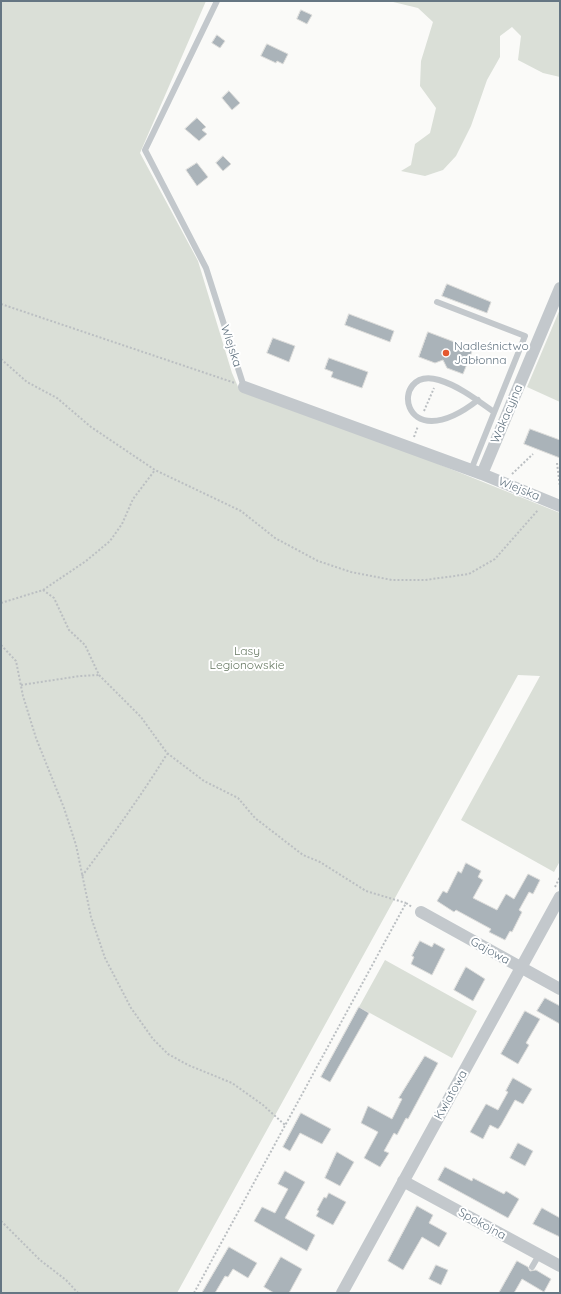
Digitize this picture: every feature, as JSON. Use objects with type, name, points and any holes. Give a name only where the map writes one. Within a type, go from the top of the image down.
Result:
[{"type":"street","name":"Wakacyjna","points":[[477,472],[560,288]]},
{"type":"street","name":"Wiejska","points":[[244,387],[477,472],[560,506]]},
{"type":"street","name":"Kwiatowa","points":[[342,1293],[560,897]]},
{"type":"street","name":"Gajowa","points":[[421,912],[560,989]]},
{"type":"street","name":"Spokojna","points":[[404,1181],[560,1266]]},
{"type":"lane","name":"Wiejska","points":[[217,1],[145,150],[206,268],[244,387]]},
{"type":"lane","points":[[437,302],[525,336],[494,412],[477,472]]},
{"type":"lane","points":[[478,400],[464,411],[453,416],[430,422],[412,414],[408,404],[408,392],[413,384],[424,379],[438,379],[456,387],[478,400],[494,412]]},
{"type":"lane","points":[[532,1267],[539,1254]]},
{"type":"path","points":[[1,304],[244,387]]},
{"type":"path","points":[[1,359],[27,382],[57,398],[91,427],[155,470],[241,511],[275,538],[318,560],[352,572],[392,580],[425,580],[469,574],[495,559],[546,500]]},
{"type":"path","points":[[414,438],[438,379]]},
{"type":"path","points":[[503,483],[533,454]]},
{"type":"path","points":[[557,463],[560,487]]},
{"type":"path","points":[[1,603],[43,590],[86,561],[110,541],[122,524],[133,499],[155,470]]},
{"type":"path","points":[[43,590],[54,598],[69,630],[85,646],[99,675],[123,697],[141,717],[167,754],[204,781],[238,798],[254,818],[303,855],[320,862],[366,891],[406,904],[421,912]]},
{"type":"path","points":[[1,645],[16,661],[36,738],[64,808],[76,845],[91,917],[105,958],[131,1008],[153,1039],[168,1054],[232,1083],[263,1105],[285,1125]]},
{"type":"path","points":[[21,685],[80,676],[99,675]]},
{"type":"path","points":[[82,876],[111,838],[121,820],[132,807],[167,754]]},
{"type":"path","points":[[194,1293],[406,904]]},
{"type":"path","points":[[1,1221],[40,1260],[66,1280],[78,1293]]},
{"type":"green space","name":"Lasy Legionowskie","points":[[1,1],[206,1],[140,153],[198,261],[232,373],[239,389],[359,432],[560,513],[560,861],[554,872],[461,820],[540,676],[518,675],[177,1293],[1,1293]]},
{"type":"green space","points":[[389,1],[560,1],[560,77],[543,73],[518,60],[521,36],[512,27],[500,36],[500,57],[487,80],[471,126],[456,156],[443,170],[425,176],[401,171],[411,165],[415,144],[430,133],[436,108],[420,86],[421,61],[433,22],[418,8]]},
{"type":"green space","points":[[560,309],[560,402],[527,387]]},
{"type":"green space","points":[[385,960],[477,1011],[452,1058],[359,1007]]},
{"type":"building","points":[[301,10],[312,15],[307,24],[297,19]]},
{"type":"building","points":[[217,35],[225,41],[220,48],[212,43]]},
{"type":"building","points":[[267,44],[288,54],[283,64],[277,61],[276,63],[261,56]]},
{"type":"building","points":[[229,91],[240,103],[232,110],[222,98]]},
{"type":"building","points":[[197,118],[206,127],[202,130],[207,134],[199,141],[185,129]]},
{"type":"building","points":[[223,156],[231,164],[223,171],[216,163]]},
{"type":"building","points":[[197,163],[208,177],[197,186],[186,170]]},
{"type":"building","points":[[447,284],[491,302],[487,313],[442,296]]},
{"type":"building","points":[[349,314],[394,331],[390,342],[345,325]]},
{"type":"building","name":"Nadleśnictwo Jabłonna","points":[[428,332],[473,349],[463,374],[447,368],[443,360],[435,363],[419,357]]},
{"type":"building","points":[[273,338],[295,346],[289,362],[267,353]]},
{"type":"building","points":[[329,358],[368,372],[362,388],[331,377],[333,372],[325,369]]},
{"type":"building","points":[[530,429],[560,440],[560,458],[524,444]]},
{"type":"building","points":[[466,863],[481,871],[478,877],[483,880],[473,898],[497,910],[506,894],[514,899],[528,874],[540,880],[533,894],[529,892],[519,910],[522,912],[512,932],[510,931],[505,940],[489,932],[491,929],[456,910],[454,912],[437,901],[443,891],[447,893],[458,871],[461,873]]},
{"type":"building","points":[[420,941],[432,947],[434,943],[445,949],[432,975],[411,964],[414,957],[412,956]]},
{"type":"building","points":[[466,967],[485,979],[473,1001],[454,990]]},
{"type":"building","points":[[545,998],[560,1006],[560,1024],[537,1011]]},
{"type":"building","points":[[359,1007],[369,1013],[330,1082],[321,1077]]},
{"type":"building","points":[[525,1011],[540,1019],[526,1043],[529,1045],[518,1064],[501,1054]]},
{"type":"building","points":[[425,1056],[438,1063],[408,1119],[406,1118],[397,1135],[394,1133],[384,1151],[389,1153],[380,1167],[364,1158],[378,1132],[361,1123],[368,1106],[392,1119],[402,1099],[399,1098]]},
{"type":"building","points":[[513,1078],[532,1089],[523,1104],[515,1100],[498,1129],[490,1125],[483,1139],[470,1132],[486,1104],[498,1110],[508,1092],[506,1091]]},
{"type":"building","points":[[301,1113],[331,1129],[322,1144],[300,1133],[290,1151],[283,1147]]},
{"type":"building","points":[[518,1143],[533,1151],[525,1166],[510,1158]]},
{"type":"building","points":[[337,1152],[354,1162],[340,1186],[325,1178]]},
{"type":"building","points":[[445,1167],[472,1181],[473,1178],[504,1194],[506,1191],[519,1199],[508,1218],[438,1180]]},
{"type":"building","points":[[285,1171],[305,1182],[285,1218],[315,1235],[307,1251],[254,1221],[262,1207],[275,1213],[288,1189],[278,1184]]},
{"type":"building","points":[[329,1193],[346,1202],[333,1225],[316,1216],[319,1211],[317,1210],[324,1197],[326,1198]]},
{"type":"building","points":[[417,1206],[433,1215],[429,1223],[447,1233],[439,1247],[422,1237],[403,1270],[388,1261]]},
{"type":"building","points":[[542,1208],[560,1218],[560,1237],[533,1224]]},
{"type":"building","points":[[229,1247],[257,1263],[248,1278],[233,1269],[228,1277],[225,1276],[215,1293],[202,1293]]},
{"type":"building","points":[[281,1257],[302,1269],[289,1293],[274,1293],[264,1287]]},
{"type":"building","points":[[517,1261],[528,1267],[530,1271],[536,1270],[551,1279],[544,1292],[522,1279],[514,1293],[499,1293]]},
{"type":"building","points":[[436,1265],[448,1270],[441,1285],[429,1279]]},
{"type":"place","name":"Nadleśnictwo Jabłonna","points":[[446,353]]}]
